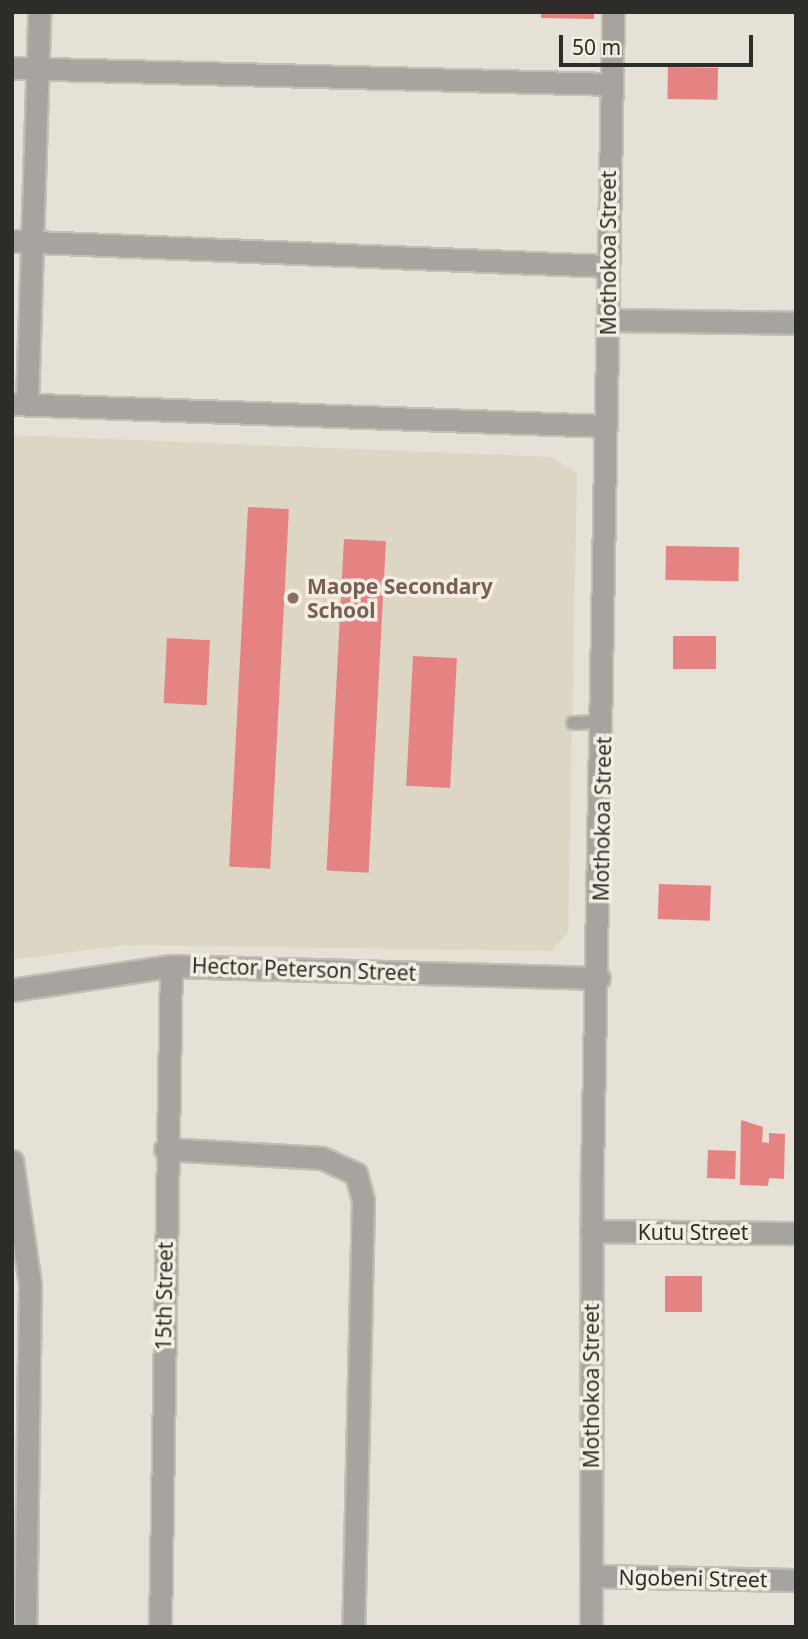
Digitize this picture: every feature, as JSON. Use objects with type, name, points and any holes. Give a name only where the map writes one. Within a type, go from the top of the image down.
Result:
[{"type":"street","points":[[39,12],[37,68],[22,241],[20,404],[606,426]]},
{"type":"street","name":"Mothokoa Street","points":[[591,1627],[591,1231],[603,722],[608,320],[606,266],[613,12]]},
{"type":"street","points":[[12,68],[610,84]]},
{"type":"street","points":[[22,241],[606,266]]},
{"type":"street","points":[[608,320],[796,323]]},
{"type":"street","name":"Hector Peterson Street","points":[[12,990],[171,965],[598,978]]},
{"type":"street","name":"15th Street","points":[[160,1627],[165,1149],[171,965]]},
{"type":"street","points":[[165,1149],[322,1158],[355,1174],[363,1200],[353,1627]]},
{"type":"street","points":[[12,1161],[30,1285],[25,1627]]},
{"type":"street","name":"Kutu Street","points":[[591,1231],[796,1233]]},
{"type":"street","name":"Ngobeni Street","points":[[591,1576],[796,1580]]},
{"type":"lane","points":[[573,723],[603,722]]},
{"type":"shaded area","name":"Maope Secondary School","points":[[12,435],[551,457],[577,473],[568,933],[551,951],[125,945],[12,960]]},
{"type":"building","points":[[541,12],[594,12],[594,19],[541,18]]},
{"type":"building","points":[[668,67],[718,68],[717,100],[667,99]]},
{"type":"building","points":[[248,507],[289,509],[270,869],[229,867]]},
{"type":"building","points":[[344,539],[386,541],[369,873],[327,871]]},
{"type":"building","points":[[666,546],[739,547],[738,581],[665,580]]},
{"type":"building","points":[[673,636],[716,636],[716,669],[673,669]]},
{"type":"building","points":[[167,638],[210,640],[207,705],[164,703]]},
{"type":"building","points":[[413,656],[457,658],[450,788],[406,786]]},
{"type":"building","points":[[659,884],[711,886],[710,921],[658,919]]},
{"type":"building","points":[[741,1120],[763,1127],[762,1142],[769,1143],[769,1133],[785,1134],[784,1179],[769,1178],[768,1186],[740,1185]]},
{"type":"building","points":[[708,1150],[736,1151],[735,1179],[707,1178]]},
{"type":"building","points":[[665,1276],[702,1276],[702,1312],[665,1312]]},
{"type":"place","name":"Maope Secondary School","points":[[293,598]]}]
